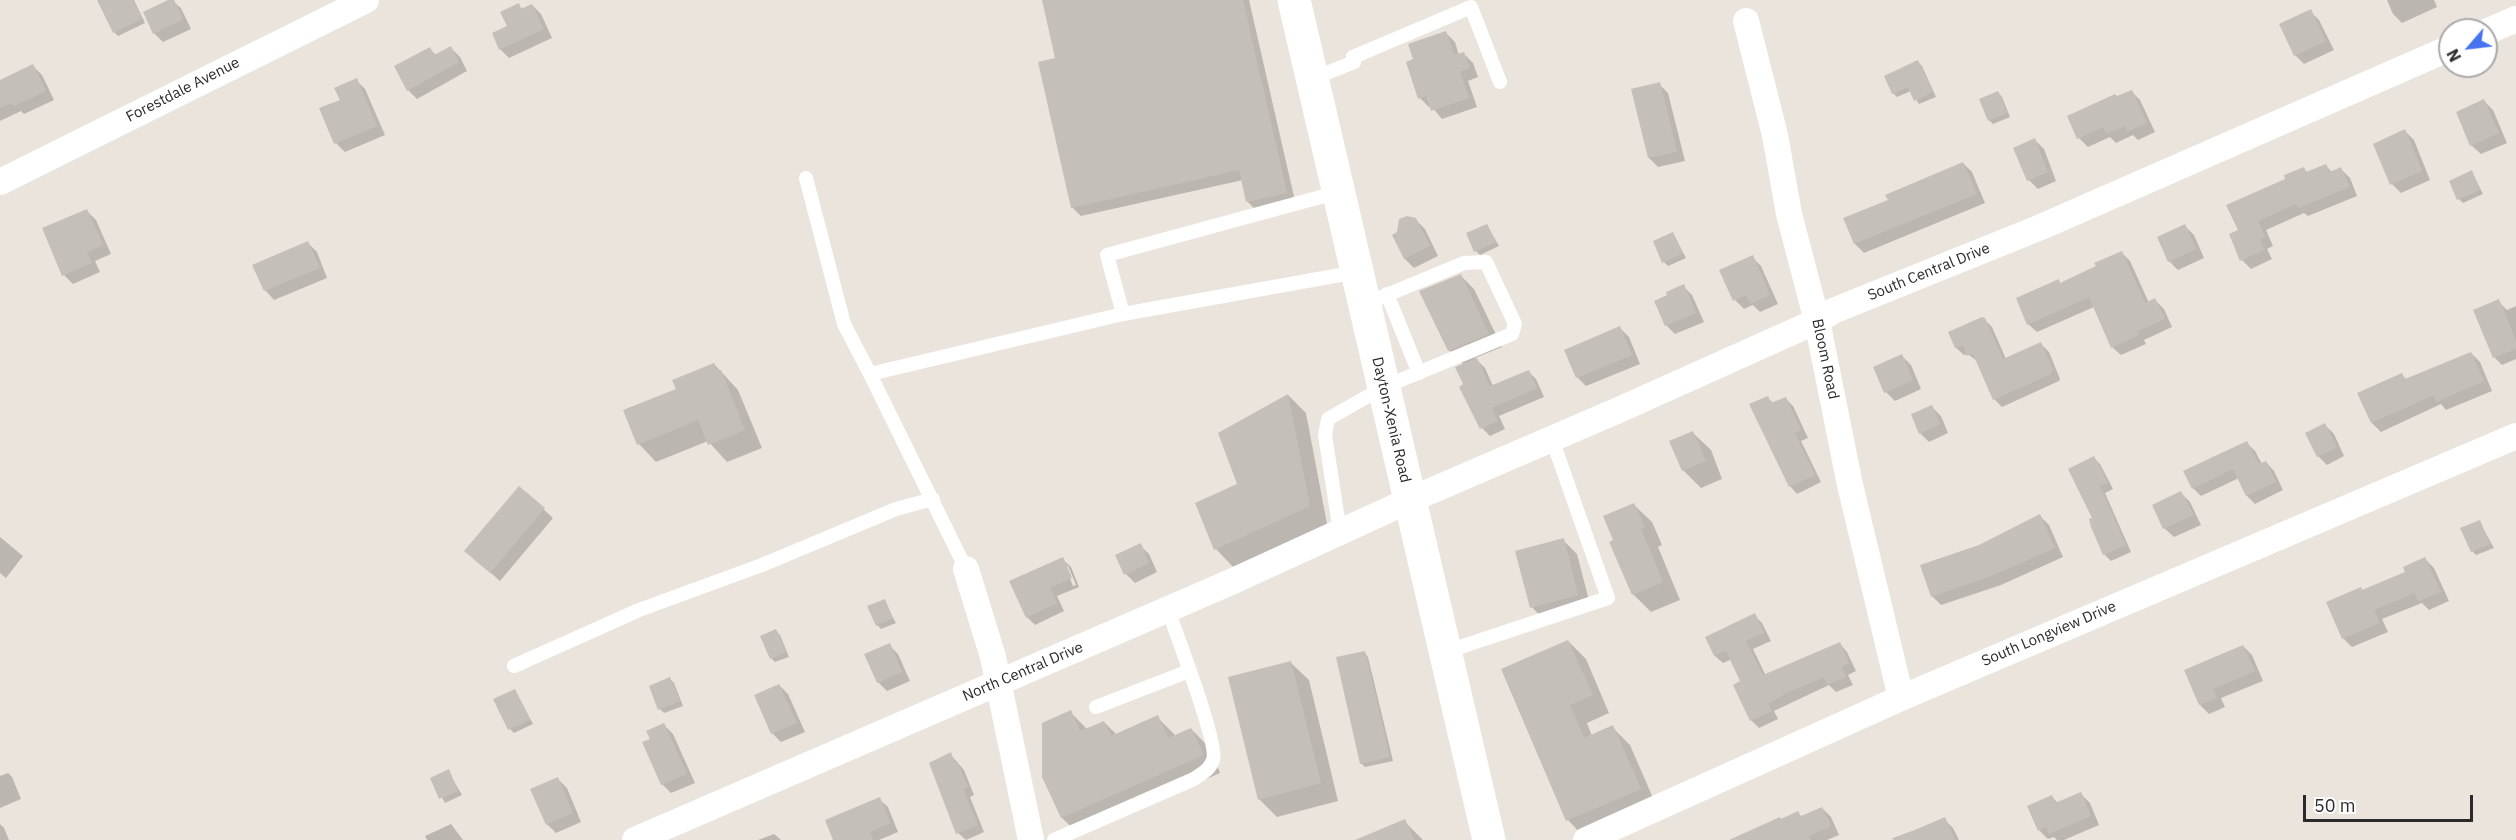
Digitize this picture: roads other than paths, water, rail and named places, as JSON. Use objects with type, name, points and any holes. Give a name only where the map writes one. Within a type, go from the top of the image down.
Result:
[{"type":"main road","name":"Dayton-Xenia Road","points":[[1294,0],[1357,272],[1376,299],[1384,387],[1489,840]]},
{"type":"street","name":"Forestdale Avenue","points":[[0,182],[366,0]]},
{"type":"street","points":[[2498,27],[2516,19]]},
{"type":"street","name":"Bloom Road","points":[[1746,21],[1775,135],[1790,214],[1817,321],[1850,485],[1901,698]]},
{"type":"street","name":"South Central Drive","points":[[1410,500],[1817,321],[1833,311],[2041,227],[2438,53]]},
{"type":"street","name":"South Longview Drive","points":[[1586,840],[1901,698],[2516,436]]},
{"type":"street","name":"North Central Drive","points":[[635,840],[1168,610],[1410,500]]},
{"type":"street","points":[[966,569],[993,657],[1031,840]]},
{"type":"lane","points":[[1312,79],[1354,62],[1353,57],[1471,7],[1500,82]]},
{"type":"lane","points":[[806,178],[844,324],[966,569]]},
{"type":"lane","points":[[1123,314],[1107,255],[1339,192]]},
{"type":"lane","points":[[1340,532],[1325,435],[1328,419],[1384,387],[1419,373],[1512,334],[1515,324],[1486,262],[1464,263],[1376,299],[1419,373]]},
{"type":"lane","points":[[870,374],[1123,314],[1357,272]]},
{"type":"lane","points":[[1445,652],[1608,598],[1552,439]]},
{"type":"lane","points":[[514,666],[639,610],[762,565],[896,509],[933,499]]},
{"type":"lane","points":[[1054,840],[1184,784],[1208,769],[1215,759],[1210,735],[1168,610]]},
{"type":"lane","points":[[1096,707],[1189,672]]}]
